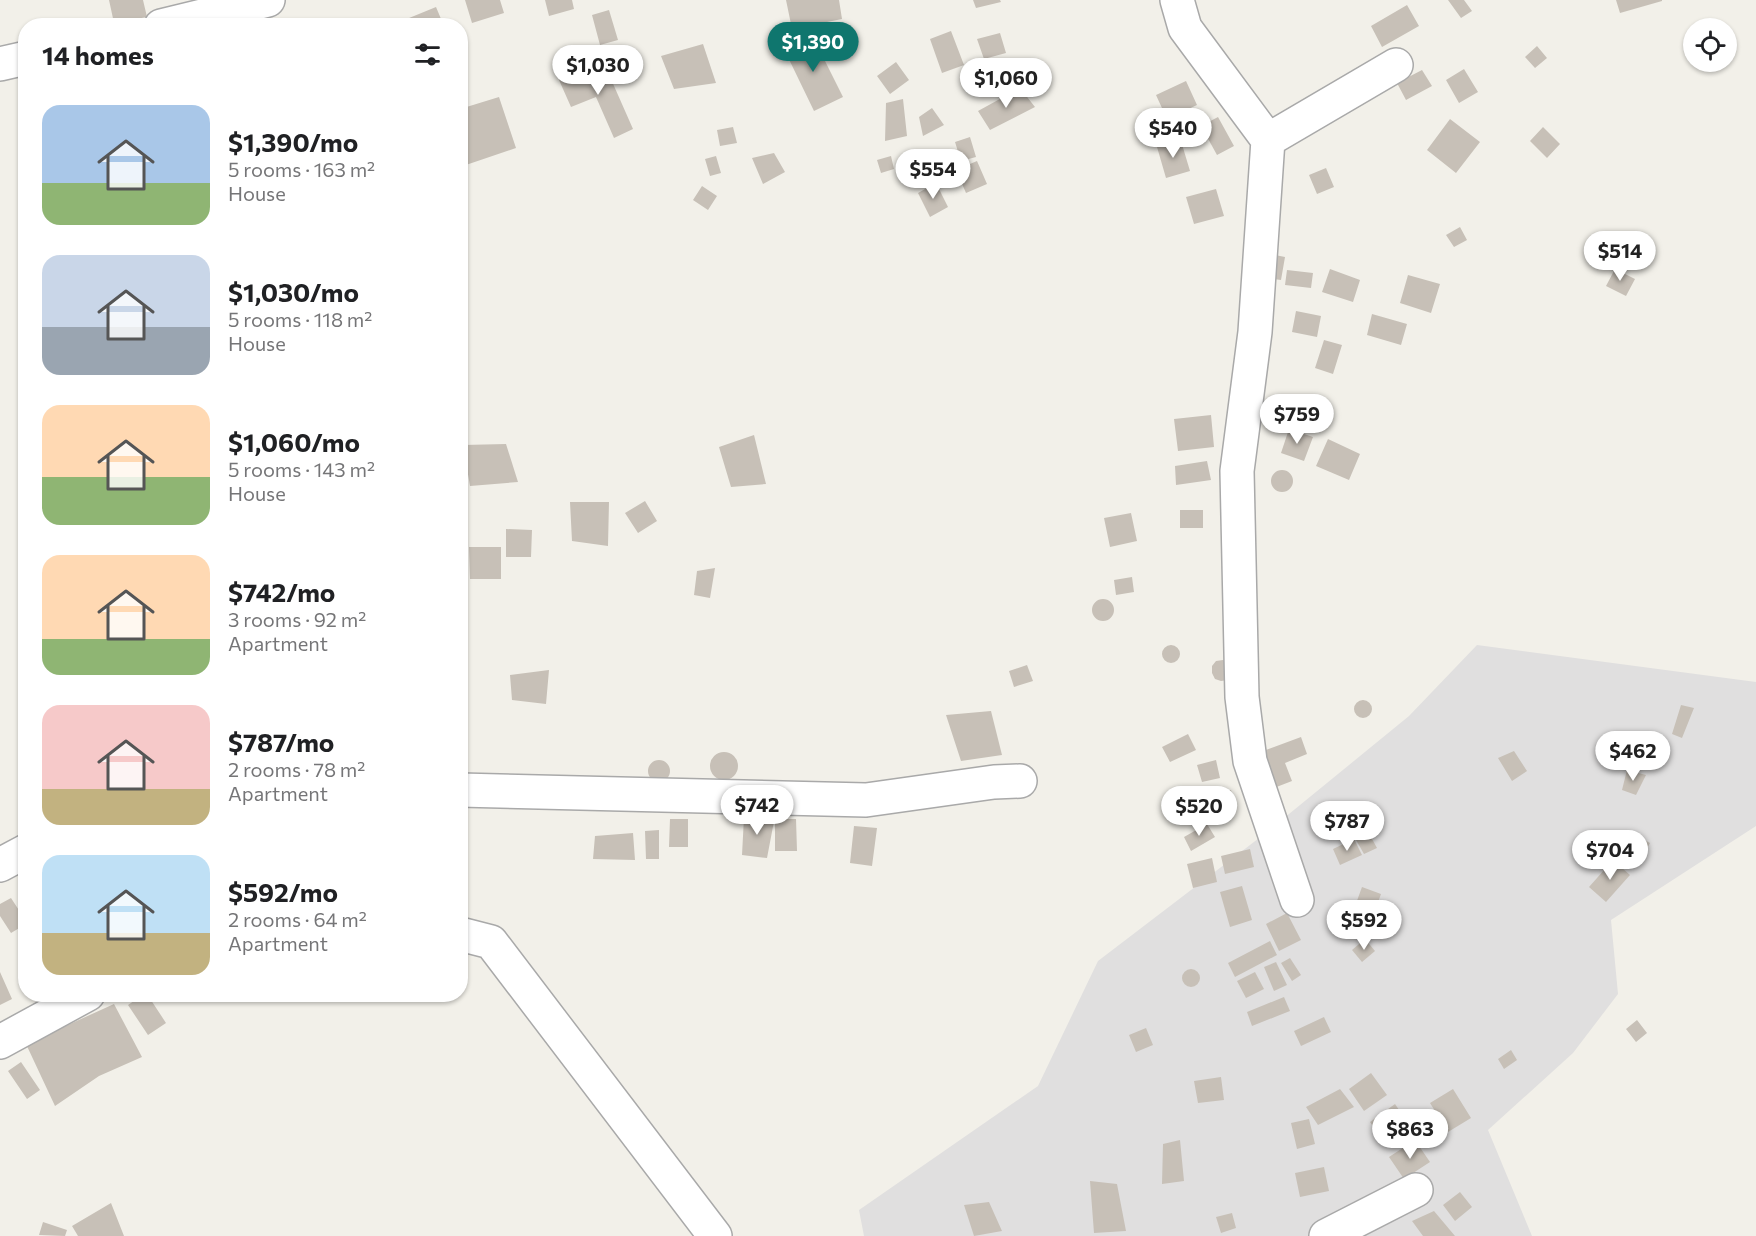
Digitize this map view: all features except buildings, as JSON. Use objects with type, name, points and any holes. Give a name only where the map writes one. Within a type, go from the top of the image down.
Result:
[{"type":"street","points":[[194,18],[268,0]]},
{"type":"street","points":[[1177,0],[1185,28],[1268,140],[1255,332],[1237,471],[1242,697],[1250,762],[1298,900]]},
{"type":"street","points":[[0,64],[18,60]]},
{"type":"street","points":[[1268,140],[1396,65]]},
{"type":"street","points":[[468,790],[866,800],[993,782],[1020,781]]},
{"type":"street","points":[[0,864],[18,855]]},
{"type":"street","points":[[468,936],[491,942],[715,1236]]},
{"type":"street","points":[[0,1042],[73,1002]]},
{"type":"street","points":[[1326,1236],[1416,1190]]},
{"type":"shaded area","points":[[1477,645],[1756,682],[1756,826],[1611,920],[1618,994],[1573,1053],[1488,1130],[1532,1236],[864,1236],[859,1210],[1038,1086],[1098,961],[1267,832],[1409,716]]}]
